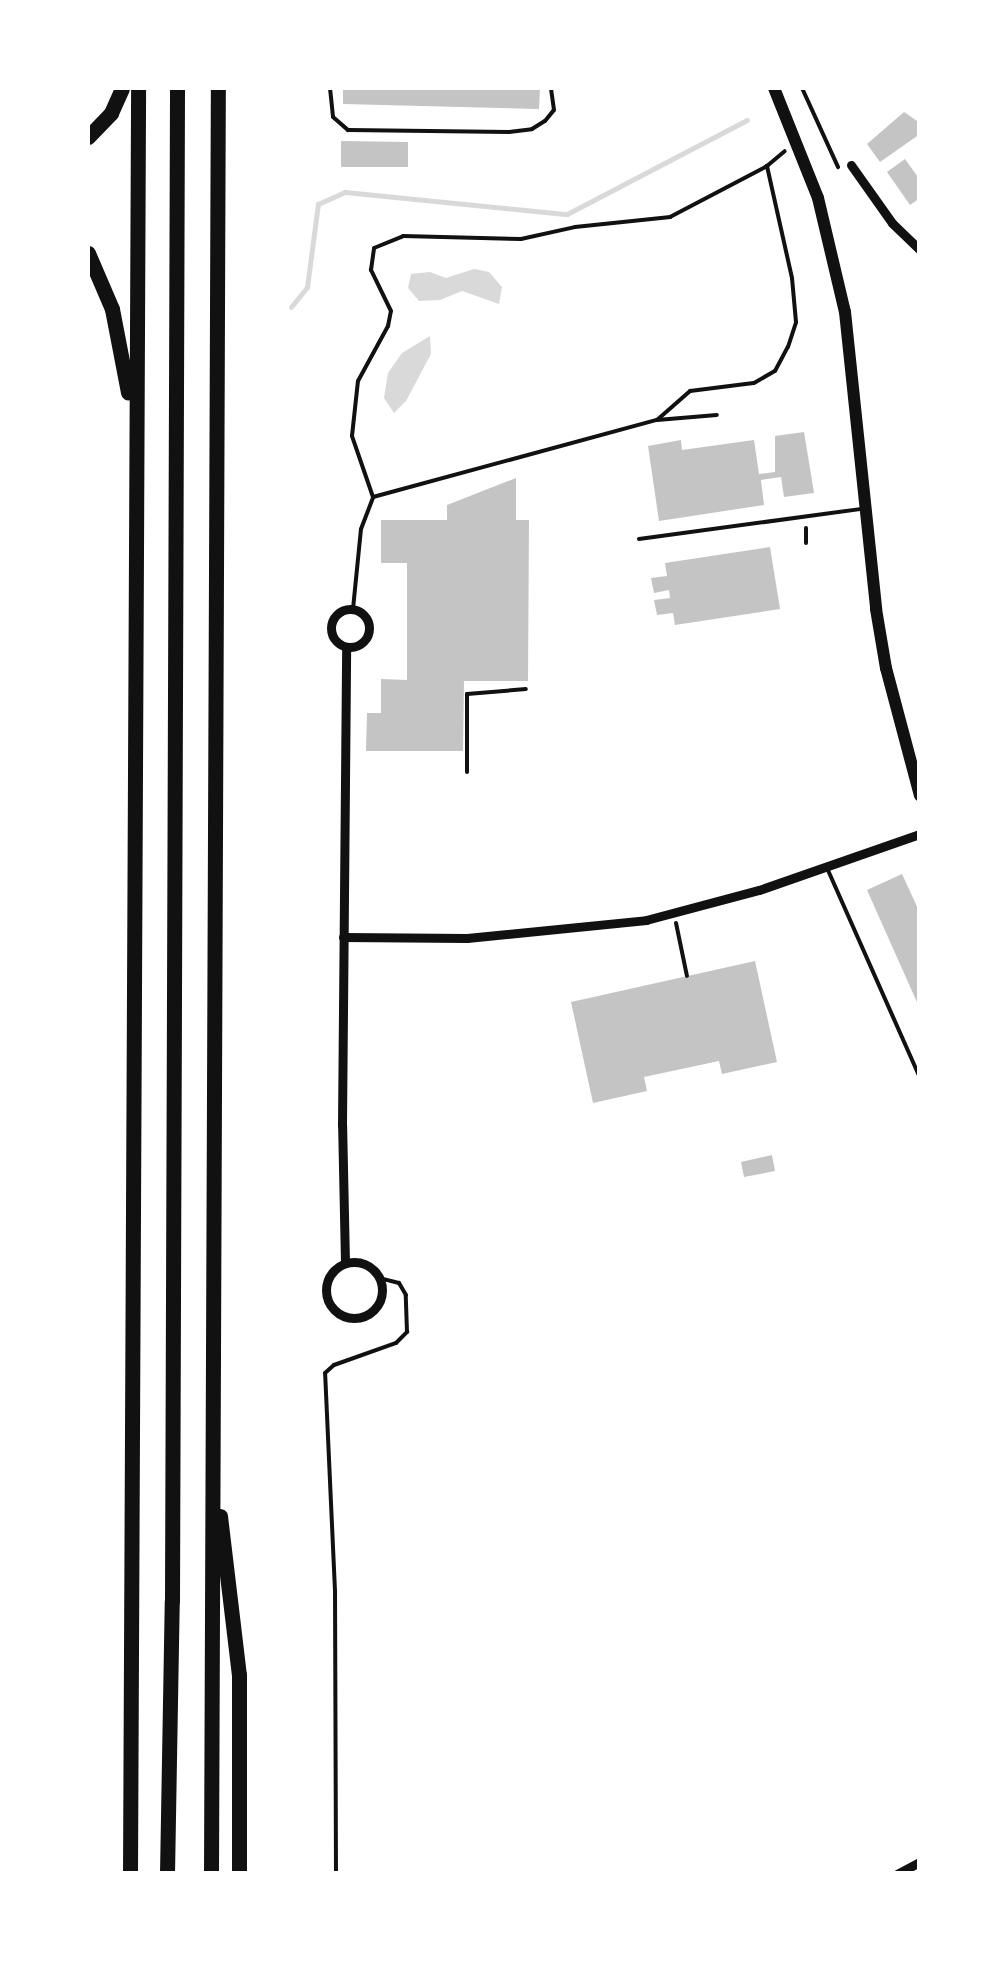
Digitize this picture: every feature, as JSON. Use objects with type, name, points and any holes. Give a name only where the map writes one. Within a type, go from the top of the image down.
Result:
[{"type":"highway","points":[[88,137],[111,113],[122,88]]},
{"type":"highway","points":[[130,1874],[138,88]]},
{"type":"highway","points":[[167,1874],[178,88]]},
{"type":"highway","points":[[211,1874],[218,88]]},
{"type":"highway","points":[[88,253],[112,309],[134,427]]},
{"type":"highway","points":[[213,1463],[232,1588],[239,1675],[239,1874]]},
{"type":"main road","points":[[774,88],[818,198],[845,312],[864,508],[886,668],[920,796]]},
{"type":"street","points":[[851,165],[892,223],[920,250]]},
{"type":"street","points":[[353,609],[366,618],[368,635],[356,646],[346,648],[336,642],[330,625],[341,611],[353,609]]},
{"type":"street","points":[[346,648],[346,1263]]},
{"type":"street","points":[[343,938],[467,938],[674,913],[827,868],[920,834]]},
{"type":"street","points":[[346,1263],[368,1266],[378,1278],[381,1294],[375,1308],[362,1316],[346,1317],[333,1308],[326,1294],[328,1278],[346,1263]]},
{"type":"street","points":[[897,1874],[920,1862]]},
{"type":"lane","points":[[330,88],[333,117],[348,130],[509,132],[532,129],[545,121],[554,110],[551,88]]},
{"type":"lane","points":[[639,539],[864,508]]},
{"type":"lane","points":[[827,868],[920,1078]]},
{"type":"path","points":[[802,88],[833,163]]},
{"type":"path","points":[[353,609],[361,529],[373,497],[352,436],[358,381],[388,326],[391,312],[371,270],[374,248],[402,236],[521,239],[574,227],[670,217],[767,166],[799,144]]},
{"type":"path","points":[[657,420],[690,391],[754,384],[775,371],[788,347],[796,322],[792,278],[767,166]]},
{"type":"path","points":[[373,497],[657,420],[718,416]]},
{"type":"path","points":[[806,531],[806,544]]},
{"type":"path","points":[[468,772],[468,694],[526,689]]},
{"type":"path","points":[[674,913],[687,976]]},
{"type":"path","points":[[336,1874],[336,1591],[325,1374],[334,1365],[396,1344],[407,1332],[406,1295],[399,1283],[378,1278]]},
{"type":"shaded area","points":[[474,269],[489,272],[502,287],[499,304],[462,291],[440,300],[419,301],[408,288],[411,274],[430,272],[446,278]]},
{"type":"shaded area","points":[[430,336],[431,354],[406,401],[394,413],[384,398],[388,373],[402,353]]},
{"type":"building","points":[[343,88],[540,88],[539,109],[343,104]]},
{"type":"building","points":[[904,112],[920,123],[920,134],[880,162],[867,144]]},
{"type":"building","points":[[341,141],[408,142],[408,167],[341,167]]},
{"type":"building","points":[[905,159],[920,180],[920,198],[910,205],[887,172]]},
{"type":"building","points":[[804,432],[814,493],[784,497],[781,477],[761,480],[764,505],[659,521],[648,446],[681,440],[682,450],[754,440],[759,474],[775,472],[775,436]]},
{"type":"building","points":[[516,478],[516,520],[529,520],[528,681],[464,681],[463,751],[366,751],[367,713],[381,713],[381,679],[407,680],[407,563],[381,563],[381,520],[447,520],[447,505]]},
{"type":"building","points":[[770,547],[780,609],[675,625],[673,613],[657,615],[654,600],[670,598],[669,590],[654,593],[651,578],[667,576],[665,563]]},
{"type":"building","points":[[902,874],[920,913],[920,1009],[867,890]]},
{"type":"building","points":[[755,961],[777,1062],[722,1074],[719,1061],[644,1077],[647,1091],[593,1103],[571,1002]]},
{"type":"building","points":[[772,1155],[775,1171],[744,1177],[741,1162]]},
{"type":"waterway","points":[[291,307],[307,287],[318,204],[345,192],[567,214],[747,120]]}]
